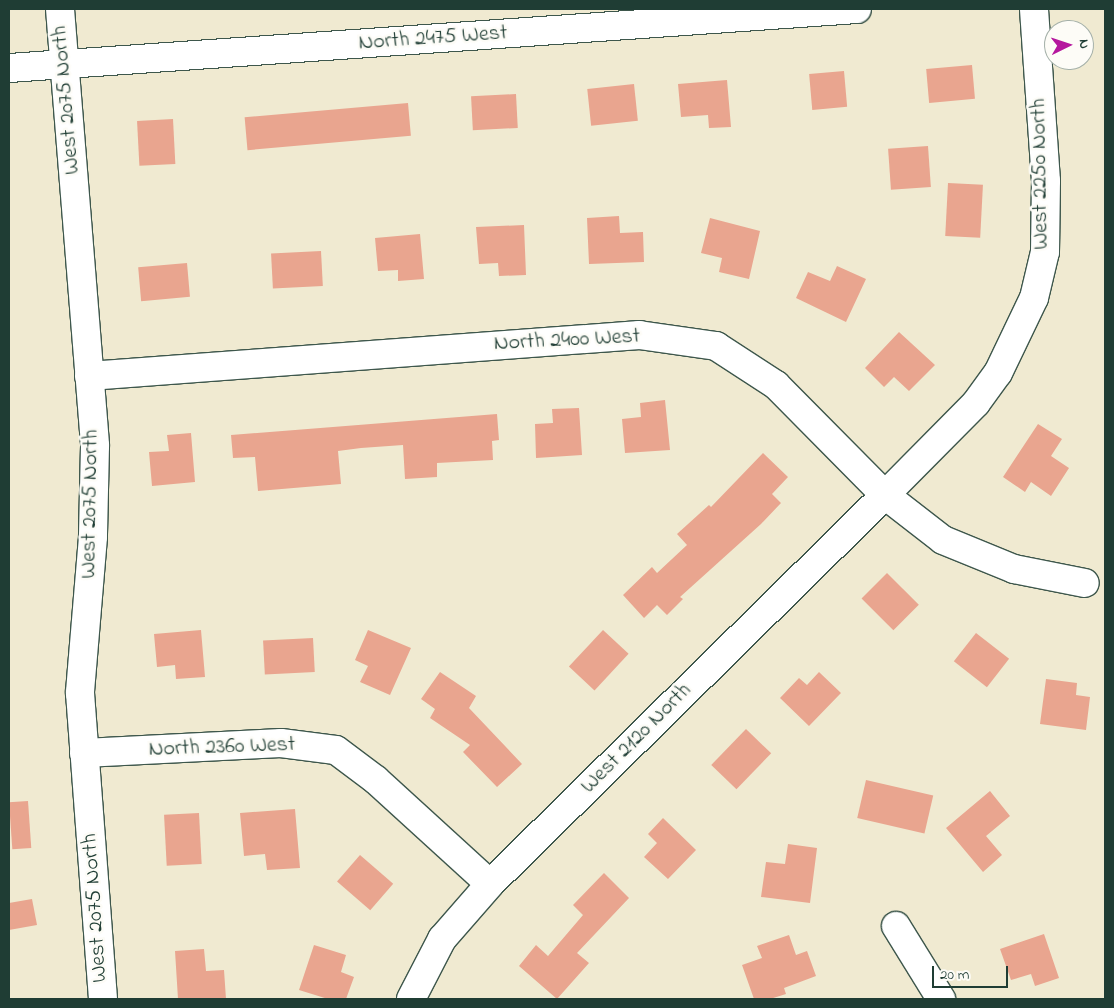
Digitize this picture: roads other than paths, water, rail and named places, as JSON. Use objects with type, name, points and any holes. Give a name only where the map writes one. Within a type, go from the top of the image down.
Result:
[{"type":"street","name":"West 2075 North","points":[[60,9],[95,446],[93,537],[80,693],[103,999]]},
{"type":"street","name":"North 2475 West","points":[[9,68],[857,9]]},
{"type":"street","name":"West 2250 North","points":[[885,495],[976,403],[998,372],[1034,298],[1045,252],[1046,190],[1034,9]]},
{"type":"street","name":"North 2400 West","points":[[89,376],[639,335],[716,346],[776,386],[885,495],[943,540],[1014,569],[1085,583]]},
{"type":"street","name":"West 2120 North","points":[[411,999],[442,939],[490,884],[885,495]]},
{"type":"street","name":"North 2360 West","points":[[84,753],[281,743],[336,750],[376,780],[490,884]]},
{"type":"street","points":[[896,926],[941,999]]}]
